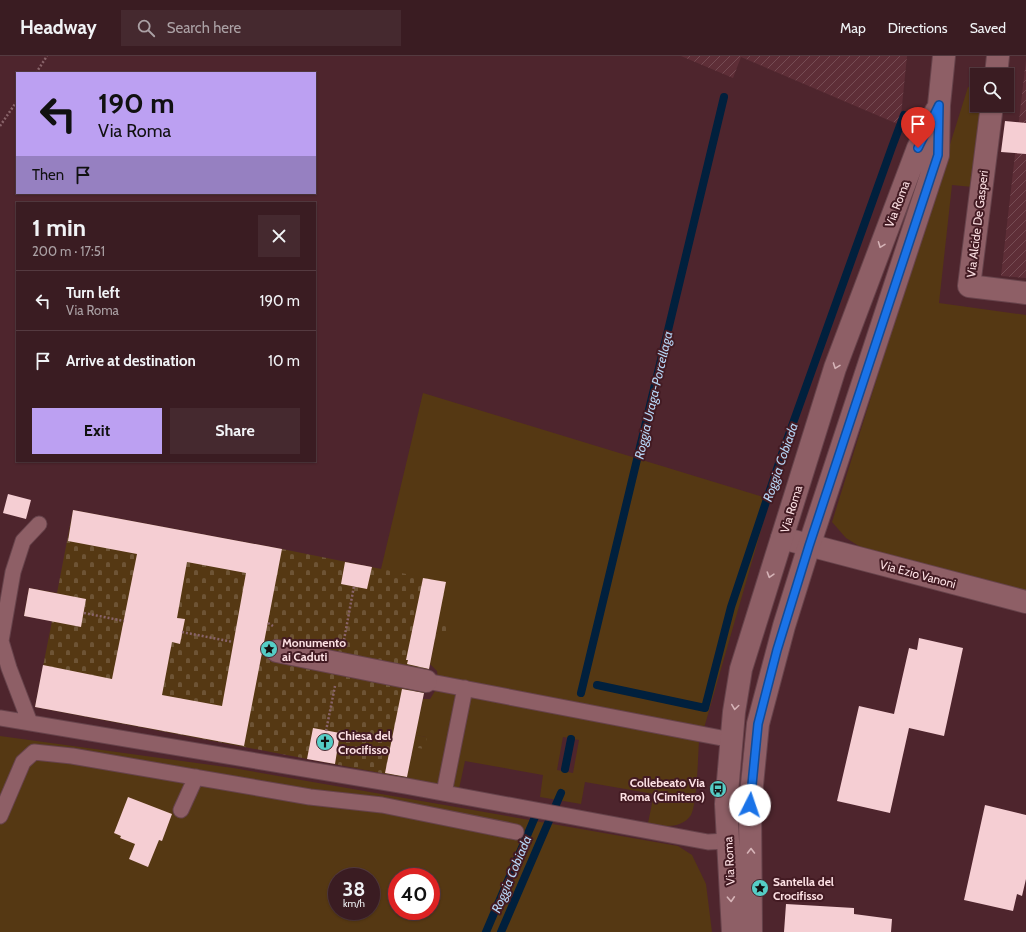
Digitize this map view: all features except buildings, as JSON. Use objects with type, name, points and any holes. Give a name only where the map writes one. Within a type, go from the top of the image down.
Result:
[{"type":"street","name":"Via Roma","points":[[751,932],[750,805],[758,724],[782,633],[809,546],[938,155],[939,105],[944,56]]},
{"type":"street","points":[[997,68],[998,56]]},
{"type":"street","name":"Via Roma","points":[[733,932],[726,804],[734,712],[741,669],[835,368],[918,148],[939,105]]},
{"type":"street","name":"Via Alcide De Gasperi","points":[[991,112],[969,286],[1026,293]]},
{"type":"street","name":"Via Ezio Vanoni","points":[[782,538],[1026,602]]},
{"type":"street","points":[[277,651],[426,681]]},
{"type":"lane","points":[[30,723],[9,668],[1,641],[13,572],[23,541],[39,524]]},
{"type":"lane","points":[[426,681],[732,740]]},
{"type":"lane","points":[[444,793],[465,688]]},
{"type":"lane","points":[[0,718],[444,793],[708,842],[728,841]]},
{"type":"lane","points":[[72,756],[75,730]]},
{"type":"lane","points":[[0,816],[23,762],[34,752],[72,756],[310,797],[382,805],[516,832]]},
{"type":"lane","points":[[228,782],[236,757]]},
{"type":"lane","points":[[181,810],[196,777]]},
{"type":"path","points":[[37,72],[47,56]]},
{"type":"path","points":[[0,126],[16,102]]},
{"type":"path","points":[[84,613],[124,621]]},
{"type":"path","points":[[182,632],[234,642]]},
{"type":"shaded area","points":[[681,56],[907,56],[900,125],[741,57],[733,78]]},
{"type":"shaded area","points":[[1026,60],[1026,278],[1001,276]]},
{"type":"green space","points":[[968,87],[970,87],[970,112],[981,112],[973,187],[952,185],[939,303],[1026,315],[1026,591],[867,551],[846,538],[832,522]]},
{"type":"green space","points":[[423,393],[770,499],[704,728],[438,678],[437,671],[430,664],[437,630],[447,632],[439,620],[381,569]]},
{"type":"green space","points":[[73,510],[282,549],[446,582],[439,620],[449,622],[447,633],[437,631],[415,735],[427,737],[424,749],[413,747],[407,778],[35,707],[52,621],[24,616],[29,588],[57,593]]},
{"type":"green space","points":[[435,691],[459,695],[440,785],[407,778],[413,747],[426,737],[415,735],[423,699],[430,699]]},
{"type":"green space","points":[[468,697],[699,741],[696,791],[693,809],[687,820],[677,825],[665,826],[648,823],[654,794],[585,782],[581,804],[540,797],[543,775],[465,761],[459,789],[450,787]],"holes":[[[563,737],[579,740],[573,773],[557,770]]]},
{"type":"green space","points":[[0,736],[233,768],[678,846],[692,855],[706,884],[712,932],[0,932]]},
{"type":"waterway","name":"Roggia Uraga-Porcellaga","points":[[581,693],[724,97]]},
{"type":"waterway","name":"Roggia Cobiada","points":[[597,685],[705,708],[731,607],[783,451],[904,115]]},
{"type":"waterway","name":"Roggia Uraga-Porcellaga","points":[[565,769],[571,739]]},
{"type":"waterway","name":"Roggia Uraga-Porcellaga","points":[[501,932],[561,793]]},
{"type":"waterway","name":"Roggia Cobiada","points":[[486,932],[535,817]]},
{"type":"place","name":"Monumento ai Caduti","points":[[269,649]]},
{"type":"place","name":"Chiesa del Crocifisso","points":[[325,742]]},
{"type":"place","name":"Collebeato Via Roma (Cimitero)","points":[[718,789]]},
{"type":"place","name":"Santella del Crocifisso","points":[[760,888]]},
{"type":"route","points":[[750,805],[758,724],[770,675],[809,546],[938,155],[939,105],[918,148]]}]
